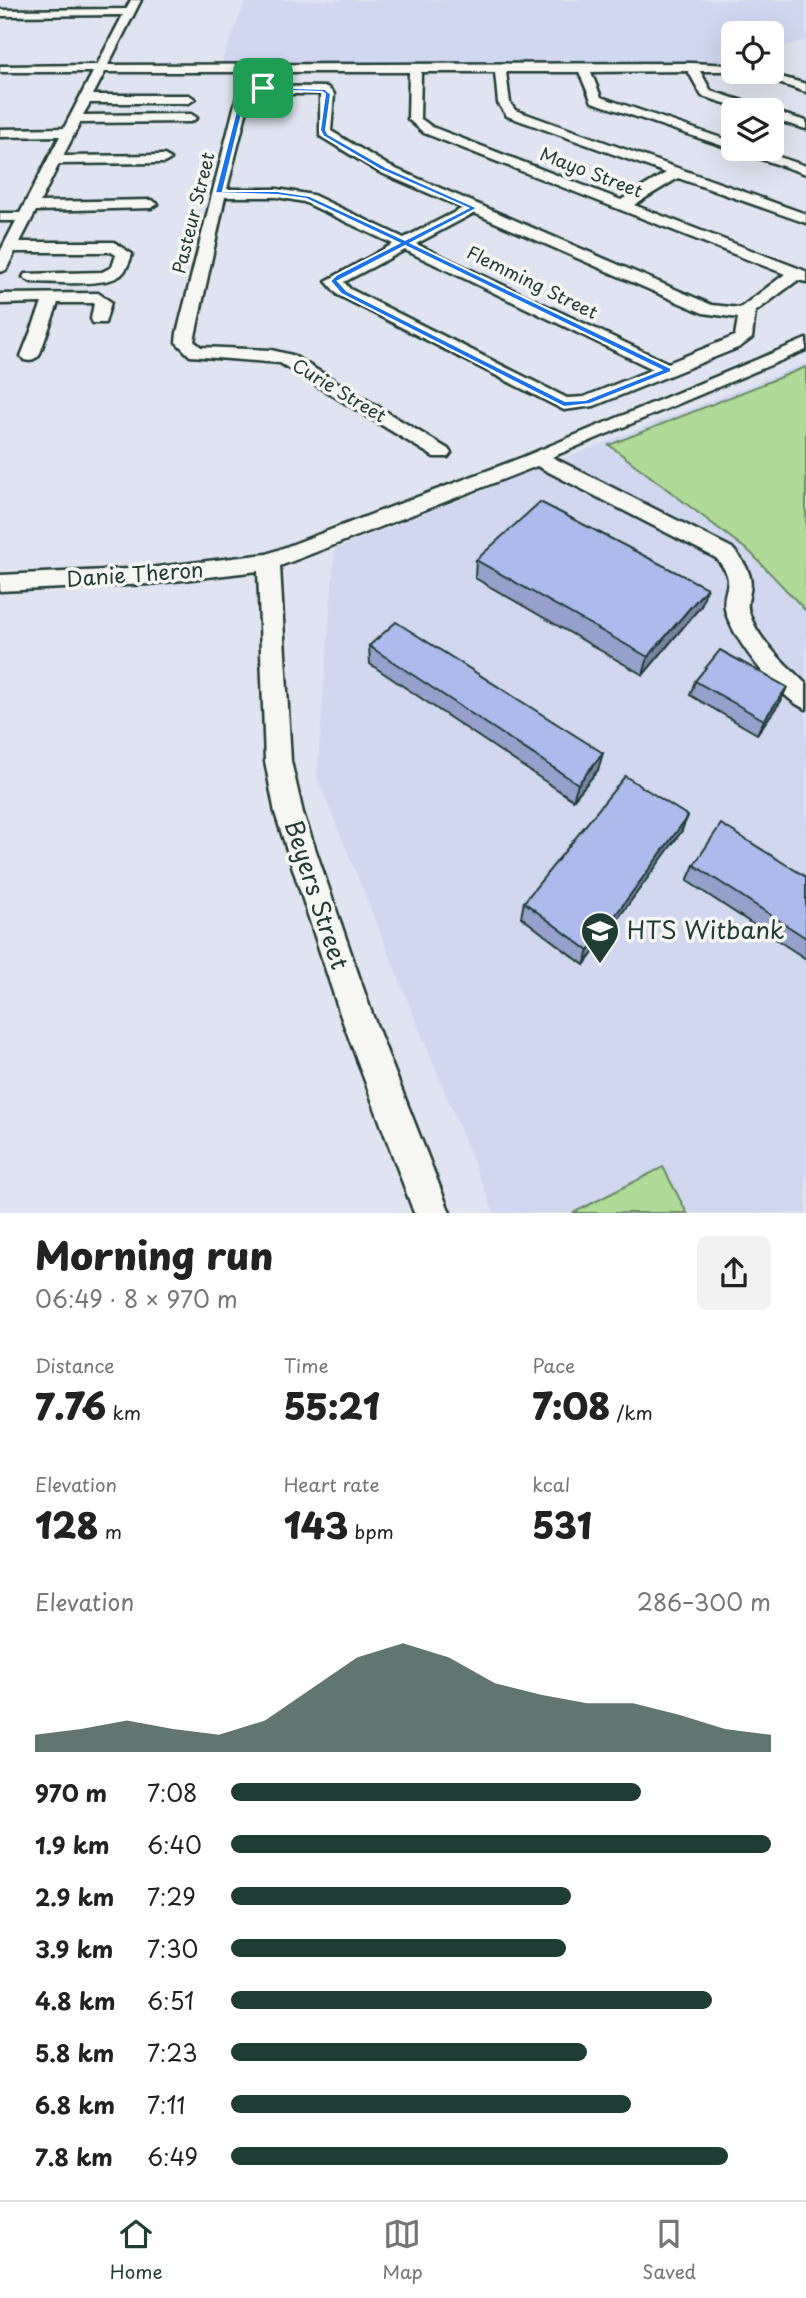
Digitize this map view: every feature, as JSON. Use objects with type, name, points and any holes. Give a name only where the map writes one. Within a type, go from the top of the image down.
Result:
[{"type":"street","points":[[0,13],[133,6]]},
{"type":"street","points":[[0,267],[133,6]]},
{"type":"street","points":[[691,66],[706,93],[721,98]]},
{"type":"street","points":[[0,69],[721,66]]},
{"type":"street","points":[[499,67],[504,103],[511,113],[806,219]]},
{"type":"street","points":[[583,67],[596,99],[721,142]]},
{"type":"street","name":"Mayo Street","points":[[415,68],[414,119],[420,126],[801,275]]},
{"type":"street","points":[[784,82],[806,88]]},
{"type":"street","name":"Pasteur Street","points":[[189,348],[185,342],[185,333],[243,96],[248,90],[323,90],[328,94],[323,130],[326,135],[384,169],[474,208]]},
{"type":"street","points":[[85,99],[188,99]]},
{"type":"street","points":[[75,119],[191,118]]},
{"type":"street","points":[[784,119],[806,125]]},
{"type":"street","points":[[0,133],[69,132]]},
{"type":"street","points":[[55,160],[164,159]]},
{"type":"street","points":[[779,161],[806,170]]},
{"type":"street","points":[[622,206],[676,173]]},
{"type":"street","name":"Flemming Street","points":[[219,193],[277,193],[308,198],[668,370]]},
{"type":"street","points":[[0,217],[28,212],[151,204]]},
{"type":"street","points":[[745,314],[709,310],[474,208],[334,281],[356,299],[564,404],[587,402],[743,338],[747,310],[801,275]]},
{"type":"street","points":[[11,247],[114,247],[124,254],[120,268],[113,275],[31,277]]},
{"type":"street","points":[[0,299],[98,298],[103,302],[99,319]]},
{"type":"street","points":[[30,356],[51,299]]},
{"type":"street","name":"Danie Theron","points":[[0,583],[149,576],[269,562],[339,537],[806,344]]},
{"type":"street","name":"Curie Street","points":[[189,348],[208,354],[271,355],[286,359],[441,453]]},
{"type":"street","points":[[531,459],[546,461],[724,552],[735,565],[741,583],[736,607],[745,628],[783,678],[806,699]]},
{"type":"street","name":"Beyers Street","points":[[269,562],[278,761],[289,813],[356,1014],[432,1213]]},
{"type":"shaded area","points":[[246,0],[806,0],[806,40],[784,46],[784,21],[721,21],[721,62],[220,66]]},
{"type":"shaded area","name":"HTS Witbank","points":[[806,363],[806,1213],[494,1213],[317,777],[335,549]]},
{"type":"green space","points":[[806,367],[806,611],[751,553],[609,445]]},
{"type":"green space","points":[[663,1167],[687,1213],[573,1213]]},
{"type":"building","points":[[540,502],[707,588],[648,657],[476,560]]},
{"type":"building","points":[[396,622],[603,753],[578,784],[369,646]]},
{"type":"building","points":[[720,650],[787,687],[764,720],[695,681]]},
{"type":"building","points":[[625,776],[688,816],[589,951],[524,902]]},
{"type":"building","points":[[721,824],[806,877],[806,938],[694,865]]},
{"type":"place","name":"HTS Witbank","points":[[600,965]]},
{"type":"route","points":[[263,88],[244,92],[219,193],[295,194],[405,243],[334,281],[344,292],[564,404],[587,402],[668,370],[405,243],[474,208],[384,169],[326,135],[323,130],[328,94],[323,90],[263,88]]}]
